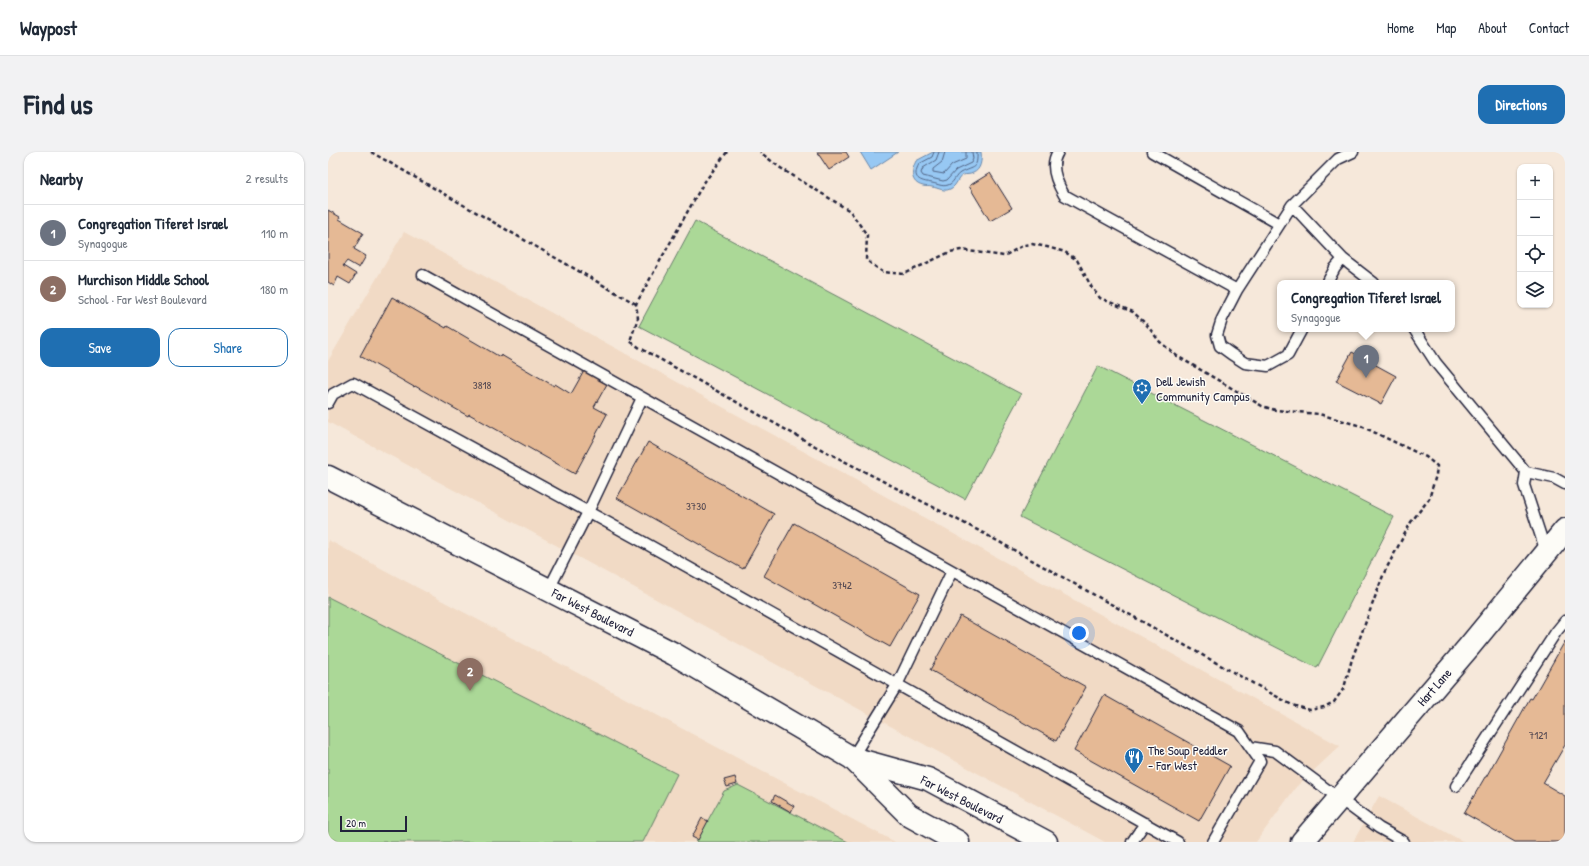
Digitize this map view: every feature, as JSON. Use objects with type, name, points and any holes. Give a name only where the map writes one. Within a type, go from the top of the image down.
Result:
[{"type":"street","name":"Far West Boulevard","points":[[328,477],[674,654],[852,758],[909,815],[958,842]]},
{"type":"street","name":"Hart Lane","points":[[1302,842],[1468,648],[1565,530]]},
{"type":"street","name":"Far West Boulevard","points":[[852,758],[928,779],[1046,842]]},
{"type":"lane","points":[[1058,152],[1055,156],[1055,178],[1064,195],[1237,290]]},
{"type":"lane","points":[[1152,152],[1279,224]]},
{"type":"lane","points":[[1300,332],[1288,355],[1268,366],[1245,363],[1220,346],[1217,335],[1222,319],[1237,290],[1292,205],[1338,160],[1353,152]]},
{"type":"lane","points":[[1292,205],[1343,259],[1370,280]]},
{"type":"lane","points":[[1329,280],[1335,268],[1343,259]]},
{"type":"lane","points":[[423,275],[1239,731],[1260,761],[1213,842]]},
{"type":"lane","points":[[1416,332],[1436,363],[1526,472],[1554,478],[1565,484]]},
{"type":"lane","points":[[328,403],[333,394],[353,383],[588,512],[1178,842]]},
{"type":"lane","points":[[549,589],[588,512],[642,398]]},
{"type":"lane","points":[[1526,472],[1524,485],[1546,552]]},
{"type":"lane","points":[[852,758],[897,685],[952,571]]},
{"type":"lane","points":[[1456,786],[1556,632],[1565,621]]},
{"type":"lane","points":[[1250,747],[1275,751],[1379,828],[1404,842]]},
{"type":"lane","points":[[1132,842],[1145,824]]},
{"type":"path","points":[[371,152],[636,304]]},
{"type":"path","points":[[727,152],[703,184],[636,304],[638,318],[630,341],[815,446],[985,534],[1292,705],[1310,710],[1324,707],[1334,702],[1344,688],[1352,659],[1384,573],[1412,522],[1429,500],[1437,466],[1426,457],[1361,426],[1319,414],[1275,410],[1262,406],[1188,364],[1160,342],[1146,324],[1133,312],[1100,298],[1092,288],[1077,260],[1064,252],[1032,244],[1024,245],[1004,256],[961,250],[950,252],[904,274],[883,272],[866,260],[867,235],[850,211],[779,167],[760,152]]},
{"type":"shaded area","points":[[404,232],[1340,746],[1296,787],[1256,842],[1105,842],[328,422],[328,361]]},
{"type":"shaded area","points":[[328,540],[895,842],[328,842]]},
{"type":"shaded area","points":[[1379,796],[1464,842],[1353,842]]},
{"type":"green space","points":[[695,221],[1021,394],[965,499],[639,326]]},
{"type":"green space","points":[[1098,366],[1394,517],[1317,668],[1020,517]]},
{"type":"green space","points":[[328,597],[677,774],[643,842],[339,842],[328,836]]},
{"type":"green space","points":[[738,785],[848,842],[696,842],[724,791]]},
{"type":"water","points":[[860,152],[898,152],[871,170]]},
{"type":"water","points":[[933,152],[981,152],[980,164],[976,172],[963,175],[952,188],[948,190],[924,186],[916,182],[914,179],[913,169],[916,161]]},
{"type":"building","points":[[817,152],[846,152],[849,157],[829,170]]},
{"type":"building","points":[[990,173],[1012,208],[990,221],[969,186]]},
{"type":"building","points":[[328,210],[340,217],[339,219],[363,233],[354,249],[366,256],[359,268],[347,261],[343,266],[356,274],[350,284],[338,277],[334,286],[328,282]]},
{"type":"building","points":[[392,297],[446,328],[447,326],[500,357],[501,355],[554,386],[555,384],[571,394],[584,371],[607,384],[594,407],[607,414],[575,474],[469,414],[468,416],[360,356]]},
{"type":"building","points":[[1352,352],[1396,376],[1381,404],[1336,381]]},
{"type":"building","points":[[648,442],[774,514],[743,569],[617,498]]},
{"type":"building","points":[[794,523],[920,594],[890,647],[764,576]]},
{"type":"building","points":[[960,616],[1086,687],[1056,741],[930,670]]},
{"type":"building","points":[[1565,641],[1565,745],[1543,783],[1565,796],[1565,842],[1515,842],[1464,813],[1530,698],[1532,699]]},
{"type":"building","points":[[1104,695],[1230,766],[1199,821],[1074,751]]},
{"type":"building","points":[[735,777],[737,784],[727,787],[724,780]]},
{"type":"building","points":[[775,795],[794,806],[791,812],[772,801]]},
{"type":"building","points":[[702,818],[708,821],[698,840],[692,837]]},
{"type":"place","name":"Congregation Tiferet Israel","points":[[1366,378]]},
{"type":"place","name":"Dell Jewish Community Campus","points":[[1142,405]]},
{"type":"place","name":"Murchison Middle School","points":[[470,691]]},
{"type":"place","name":"The Soup Peddler - Far West","points":[[1134,774]]}]
